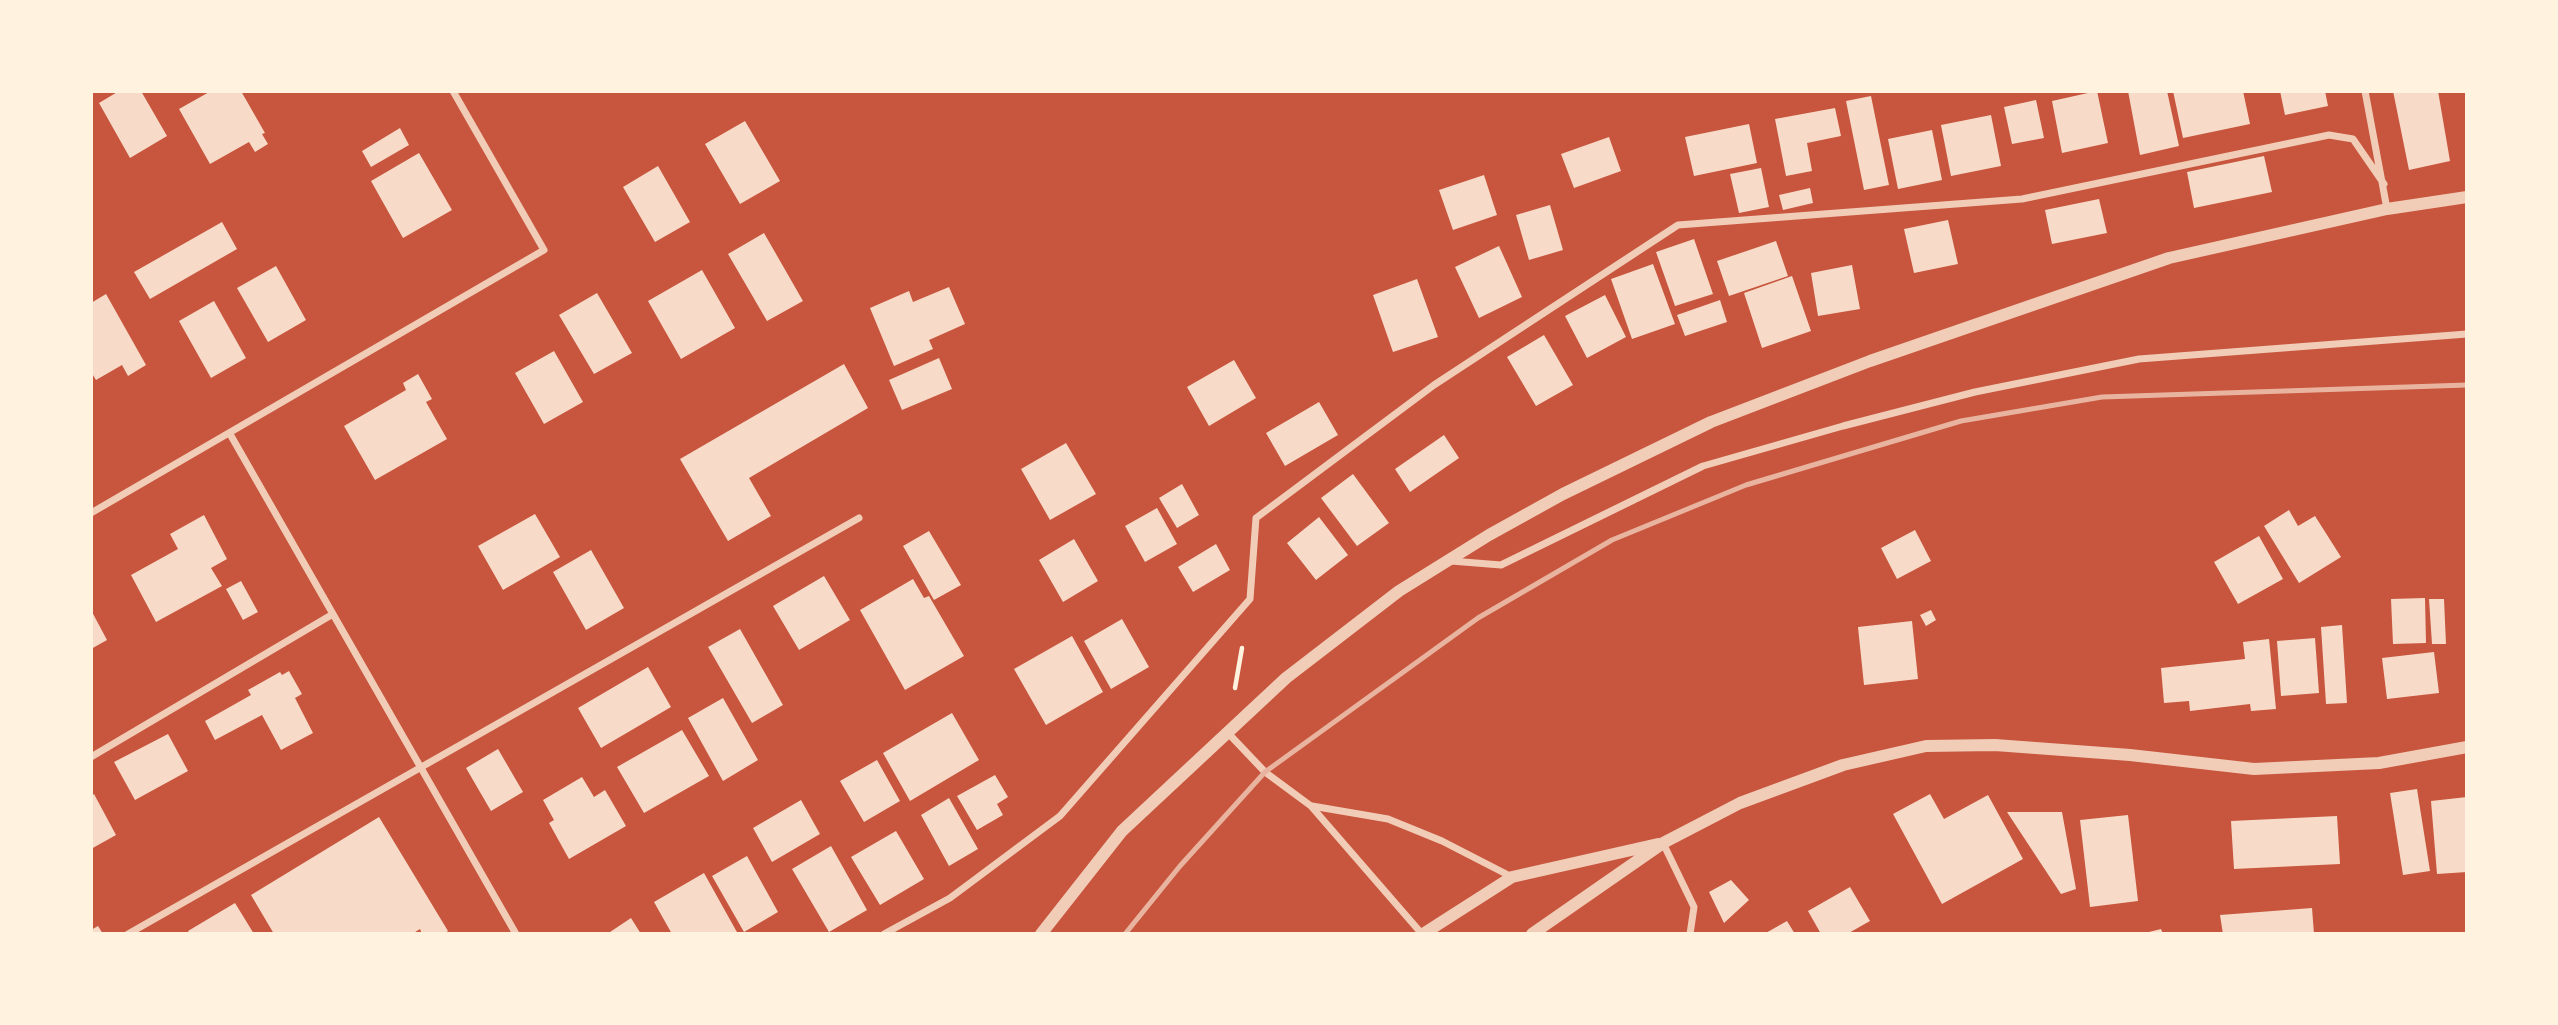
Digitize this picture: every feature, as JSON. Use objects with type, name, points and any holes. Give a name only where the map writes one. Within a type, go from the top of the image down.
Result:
[{"type":"street","points":[[91,513],[544,250],[453,91]]},
{"type":"street","points":[[2365,91],[2387,209]]},
{"type":"street","points":[[884,934],[950,898],[1060,816],[1250,599],[1256,518],[1434,385],[1678,225],[2022,198],[2329,135],[2353,139],[2384,184]]},
{"type":"street","points":[[1041,934],[1122,831],[1286,678],[1399,591],[1563,494],[1711,422],[1870,361],[2169,258],[2387,209],[2467,197]]},
{"type":"street","points":[[1448,561],[1501,565],[1703,466],[1975,392],[2139,359],[2467,334]]},
{"type":"street","points":[[230,434],[516,934]]},
{"type":"street","points":[[128,934],[859,519]]},
{"type":"street","points":[[91,757],[333,614]]},
{"type":"street","points":[[1228,733],[1265,772],[1311,806],[1423,934],[1512,877],[1663,843]]},
{"type":"street","points":[[1531,934],[1663,843],[1740,803],[1843,765],[1926,746],[1995,745],[2130,755],[2254,769],[2379,763],[2467,747]]},
{"type":"street","points":[[1311,806],[1388,819],[1442,841],[1512,877]]},
{"type":"street","points":[[1663,843],[1694,907],[1690,934]]},
{"type":"path","points":[[1228,733],[1250,599]]},
{"type":"building","points":[[119,91],[141,91],[167,136],[130,158],[99,103]]},
{"type":"building","points":[[211,91],[241,91],[265,133],[262,134],[268,144],[255,152],[249,142],[210,164],[179,109]]},
{"type":"building","points":[[2097,91],[2108,143],[2062,153],[2052,101]]},
{"type":"building","points":[[2128,91],[2167,91],[2179,146],[2140,155]]},
{"type":"building","points":[[2173,91],[2243,91],[2250,124],[2183,138]]},
{"type":"building","points":[[2280,91],[2325,91],[2328,106],[2285,115]]},
{"type":"building","points":[[2393,91],[2438,91],[2450,161],[2409,170]]},
{"type":"building","points":[[1871,96],[1889,185],[1864,190],[1846,101]]},
{"type":"building","points":[[2036,100],[2044,138],[2012,144],[2004,107]]},
{"type":"building","points":[[1835,108],[1841,136],[1807,143],[1812,171],[1786,176],[1775,119]]},
{"type":"building","points":[[1991,115],[2001,166],[1951,176],[1941,125]]},
{"type":"building","points":[[745,121],[780,181],[740,204],[705,144]]},
{"type":"building","points":[[1749,124],[1757,163],[1694,176],[1685,137]]},
{"type":"building","points":[[400,128],[409,145],[371,167],[362,151]]},
{"type":"building","points":[[1932,130],[1942,180],[1898,189],[1888,139]]},
{"type":"building","points":[[1609,137],[1621,171],[1574,188],[1561,154]]},
{"type":"building","points":[[419,153],[452,210],[403,238],[371,181]]},
{"type":"building","points":[[2264,156],[2272,192],[2194,208],[2187,172]]},
{"type":"building","points":[[658,166],[690,222],[655,242],[623,187]]},
{"type":"building","points":[[1761,168],[1769,207],[1739,213],[1730,174]]},
{"type":"building","points":[[1484,175],[1497,215],[1453,230],[1439,190]]},
{"type":"building","points":[[1810,188],[1813,203],[1783,210],[1779,195]]},
{"type":"building","points":[[2099,199],[2107,233],[2052,244],[2045,210]]},
{"type":"building","points":[[1550,205],[1563,250],[1529,260],[1516,215]]},
{"type":"building","points":[[1948,220],[1958,264],[1914,273],[1904,229]]},
{"type":"building","points":[[222,222],[237,249],[150,299],[134,272]]},
{"type":"building","points":[[764,233],[803,301],[767,321],[728,254]]},
{"type":"building","points":[[1694,239],[1713,294],[1675,306],[1656,252]]},
{"type":"building","points":[[1776,241],[1788,276],[1729,296],[1717,261]]},
{"type":"building","points":[[1499,246],[1522,297],[1479,318],[1455,267]]},
{"type":"building","points":[[1653,264],[1675,324],[1632,339],[1611,279]]},
{"type":"building","points":[[1852,265],[1860,309],[1818,316],[1811,273]]},
{"type":"building","points":[[276,266],[306,320],[268,342],[237,288]]},
{"type":"building","points":[[702,270],[735,328],[681,359],[648,301]]},
{"type":"building","points":[[1792,276],[1811,331],[1762,348],[1744,293]]},
{"type":"building","points":[[1417,279],[1438,337],[1393,352],[1373,295]]},
{"type":"building","points":[[949,287],[965,324],[929,340],[933,349],[894,366],[870,308],[909,291],[913,302]]},
{"type":"building","points":[[597,293],[632,353],[594,374],[559,315]]},
{"type":"building","points":[[106,294],[146,365],[128,376],[122,365],[96,380],[91,372],[91,303]]},
{"type":"building","points":[[1605,295],[1626,337],[1587,358],[1565,316]]},
{"type":"building","points":[[1720,300],[1727,322],[1685,336],[1677,315]]},
{"type":"building","points":[[214,301],[246,358],[211,378],[179,321]]},
{"type":"building","points":[[1544,335],[1573,385],[1536,406],[1507,357]]},
{"type":"building","points":[[554,351],[583,402],[544,424],[515,373]]},
{"type":"building","points":[[939,358],[952,389],[902,410],[889,380]]},
{"type":"building","points":[[1234,360],[1256,398],[1209,426],[1187,387]]},
{"type":"building","points":[[844,364],[868,408],[749,478],[771,516],[728,541],[680,459]]},
{"type":"building","points":[[418,374],[432,399],[426,402],[447,439],[375,480],[344,426],[406,390],[403,383]]},
{"type":"building","points":[[1319,402],[1338,435],[1285,466],[1266,433]]},
{"type":"building","points":[[1444,435],[1459,458],[1410,492],[1395,469]]},
{"type":"building","points":[[1066,443],[1096,494],[1050,520],[1021,469]]},
{"type":"building","points":[[1353,474],[1389,523],[1357,546],[1321,498]]},
{"type":"building","points":[[1182,484],[1199,515],[1177,528],[1159,498]]},
{"type":"building","points":[[1157,508],[1177,544],[1145,562],[1125,526]]},
{"type":"building","points":[[2289,510],[2298,526],[2315,516],[2341,557],[2299,583],[2264,526]]},
{"type":"building","points":[[535,514],[560,557],[503,590],[478,546]]},
{"type":"building","points":[[204,515],[227,559],[211,568],[222,586],[156,622],[131,575],[178,549],[170,534]]},
{"type":"building","points":[[1319,517],[1348,555],[1316,580],[1287,543]]},
{"type":"building","points":[[1915,530],[1931,561],[1897,579],[1881,548]]},
{"type":"building","points":[[929,531],[961,585],[934,600],[903,546]]},
{"type":"building","points":[[2259,536],[2283,579],[2238,604],[2214,562]]},
{"type":"building","points":[[1074,539],[1098,581],[1063,602],[1039,560]]},
{"type":"building","points":[[1216,544],[1230,570],[1193,592],[1178,567]]},
{"type":"building","points":[[591,550],[624,608],[586,630],[553,572]]},
{"type":"building","points":[[824,576],[850,620],[799,650],[773,606]]},
{"type":"building","points":[[913,579],[924,598],[929,596],[964,656],[905,690],[860,610]]},
{"type":"building","points":[[241,581],[258,612],[243,620],[226,589]]},
{"type":"building","points":[[2425,598],[2426,643],[2393,644],[2391,599]]},
{"type":"building","points":[[2429,599],[2444,599],[2446,644],[2432,644]]},
{"type":"building","points":[[91,610],[107,640],[91,649]]},
{"type":"building","points":[[1931,610],[1936,620],[1926,626],[1920,615]]},
{"type":"building","points":[[1122,619],[1149,667],[1111,689],[1084,641]]},
{"type":"building","points":[[1912,621],[1918,679],[1864,685],[1858,627]]},
{"type":"building","points":[[2342,625],[2347,703],[2326,704],[2321,627]]},
{"type":"building","points":[[740,629],[783,705],[752,723],[708,647]]},
{"type":"building","points":[[1072,636],[1103,692],[1046,725],[1014,669]]},
{"type":"building","points":[[2315,638],[2319,693],[2281,696],[2277,641]]},
{"type":"building","points":[[2269,639],[2276,709],[2251,711],[2250,704],[2190,711],[2189,701],[2164,703],[2161,668],[2245,659],[2243,642]]},
{"type":"building","points":[[2434,652],[2439,693],[2387,699],[2382,658]]},
{"type":"building","points":[[648,667],[671,707],[601,748],[578,708]]},
{"type":"building","points":[[289,671],[302,694],[295,698],[313,733],[281,750],[262,715],[215,740],[205,721],[251,695],[248,690],[280,672],[282,675]]},
{"type":"building","points":[[723,698],[758,760],[723,781],[688,718]]},
{"type":"building","points":[[952,713],[979,760],[910,801],[883,753]]},
{"type":"building","points":[[682,730],[709,776],[644,813],[617,767]]},
{"type":"building","points":[[168,734],[188,771],[135,800],[114,762]]},
{"type":"building","points":[[498,749],[523,792],[491,811],[466,768]]},
{"type":"building","points":[[877,760],[900,801],[864,822],[840,781]]},
{"type":"building","points":[[995,775],[1008,797],[997,804],[1003,815],[977,830],[957,796]]},
{"type":"building","points":[[582,777],[594,797],[605,790],[626,826],[569,859],[549,823],[554,820],[543,800]]},
{"type":"building","points":[[2417,789],[2430,871],[2403,875],[2390,793]]},
{"type":"building","points":[[94,794],[116,835],[91,849],[91,796]]},
{"type":"building","points":[[1930,794],[1944,819],[1988,795],[2023,859],[1942,904],[1893,814]]},
{"type":"building","points":[[2467,797],[2467,872],[2437,874],[2431,801]]},
{"type":"building","points":[[949,798],[978,849],[949,866],[921,815]]},
{"type":"building","points":[[801,800],[820,834],[772,862],[753,828]]},
{"type":"building","points":[[2007,812],[2062,812],[2076,889],[2061,894]]},
{"type":"building","points":[[2128,815],[2138,901],[2090,907],[2080,820]]},
{"type":"building","points":[[2337,816],[2340,864],[2234,869],[2231,821]]},
{"type":"building","points":[[379,817],[448,931],[444,934],[422,934],[420,929],[412,934],[274,934],[251,895]]},
{"type":"building","points":[[896,831],[924,879],[880,905],[851,857]]},
{"type":"building","points":[[831,846],[867,910],[829,932],[792,869]]},
{"type":"building","points":[[747,856],[778,912],[744,932],[712,876]]},
{"type":"building","points":[[704,873],[738,934],[672,934],[654,902]]},
{"type":"building","points":[[1731,880],[1749,900],[1724,923],[1709,892]]},
{"type":"building","points":[[1850,887],[1870,921],[1847,934],[1821,934],[1808,911]]},
{"type":"building","points":[[235,903],[254,934],[190,934],[188,931]]},
{"type":"building","points":[[2312,908],[2314,934],[2223,934],[2220,915]]},
{"type":"building","points":[[631,918],[641,934],[607,934]]},
{"type":"building","points":[[1787,921],[1795,934],[1764,934]]},
{"type":"building","points":[[98,926],[103,934],[91,934],[91,930]]},
{"type":"building","points":[[2161,929],[2163,934],[2145,934],[2145,933]]},
{"type":"railway","points":[[1125,934],[1180,866],[1265,772],[1478,618],[1612,540],[1746,485],[1961,421],[2102,397],[2467,385]]}]
